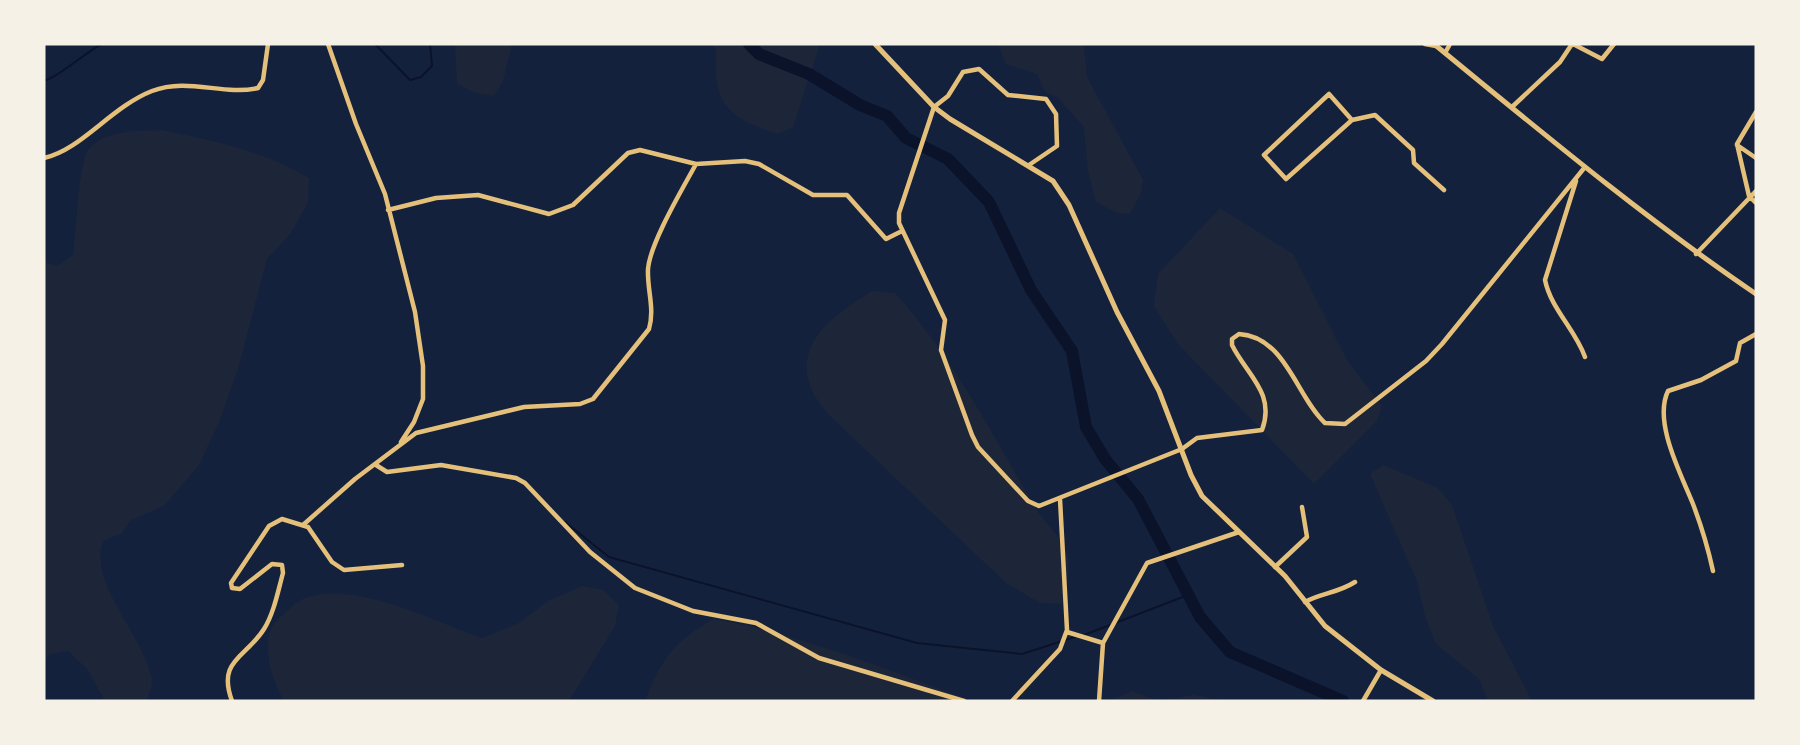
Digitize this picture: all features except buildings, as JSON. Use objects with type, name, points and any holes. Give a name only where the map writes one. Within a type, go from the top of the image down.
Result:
[{"type":"street","points":[[44,159],[66,150],[115,110],[154,90],[186,84],[231,89],[258,88],[263,80],[268,44]]},
{"type":"street","points":[[328,44],[356,124],[377,169],[415,312],[423,399],[414,422],[400,444]]},
{"type":"street","points":[[876,44],[934,107],[962,127],[1053,181],[1069,205],[1117,312],[1159,391],[1202,496],[1275,567],[1325,626],[1381,670],[1433,701]]},
{"type":"street","points":[[1425,44],[1436,45],[1696,254],[1756,293]]},
{"type":"street","points":[[1445,53],[1450,44]]},
{"type":"street","points":[[1511,107],[1560,62],[1572,44],[1602,59],[1614,44]]},
{"type":"street","points":[[1029,165],[1057,146],[1056,114],[1046,99],[1008,95],[979,69],[963,72],[948,96],[934,107],[899,213],[900,232],[945,320],[941,350],[978,447],[1028,501],[1039,506],[1182,449],[1197,438],[1262,430],[1265,420],[1261,387],[1232,345],[1231,339],[1239,334],[1247,335],[1280,357],[1325,423],[1345,424],[1426,361],[1585,167]]},
{"type":"street","points":[[1352,120],[1329,94],[1264,155],[1286,179],[1352,120],[1375,115],[1413,150],[1414,163],[1444,190]]},
{"type":"street","points":[[1756,112],[1737,144],[1749,196],[1756,203]]},
{"type":"street","points":[[1737,144],[1756,158]]},
{"type":"street","points":[[388,210],[436,198],[478,195],[549,214],[573,205],[628,153],[653,151],[696,164],[745,161],[759,164],[813,195],[847,195],[886,239],[900,232]]},
{"type":"street","points":[[303,525],[400,444],[423,431],[524,407],[580,404],[593,399],[649,329],[653,316],[648,267],[679,191],[696,164]]},
{"type":"street","points":[[1577,177],[1571,206],[1545,280],[1548,297],[1578,337],[1585,357]]},
{"type":"street","points":[[1696,254],[1756,191]]},
{"type":"street","points":[[1713,571],[1701,528],[1667,435],[1664,400],[1668,391],[1701,380],[1735,361],[1740,343],[1756,334]]},
{"type":"street","points":[[376,465],[387,472],[441,466],[516,478],[525,483],[611,571],[635,588],[693,611],[756,623],[818,658],[964,701]]},
{"type":"street","points":[[1012,701],[1060,649],[1067,632],[1060,499]]},
{"type":"street","points":[[1275,567],[1307,537],[1302,507]]},
{"type":"street","points":[[232,701],[226,680],[229,667],[265,627],[283,573],[282,565],[272,564],[235,590],[230,586],[269,526],[282,519],[303,525],[315,534],[332,562],[344,570],[402,565]]},
{"type":"street","points":[[1099,701],[1103,643],[1147,563],[1161,556],[1240,532]]},
{"type":"street","points":[[1305,602],[1317,596],[1340,592],[1355,582]]},
{"type":"street","points":[[1067,632],[1103,643]]},
{"type":"street","points":[[1363,701],[1364,695],[1381,670]]},
{"type":"shaded area","points":[[455,44],[512,44],[503,81],[494,96],[475,93],[457,83]]},
{"type":"shaded area","points":[[712,44],[820,44],[793,127],[777,134],[746,121],[727,106],[718,84],[716,50]]},
{"type":"shaded area","points":[[998,44],[1084,44],[1087,77],[1143,180],[1141,193],[1130,214],[1117,213],[1096,202],[1088,171],[1084,127],[1057,97],[1045,92],[1037,74],[1006,64]]},
{"type":"shaded area","points":[[161,130],[237,148],[291,168],[309,178],[308,202],[291,233],[267,259],[238,369],[220,420],[199,465],[165,505],[130,521],[122,533],[103,541],[100,557],[103,575],[140,646],[152,680],[147,701],[105,701],[88,670],[68,651],[50,654],[44,660],[44,262],[57,266],[73,255],[80,183],[88,150],[95,143],[112,135]]},
{"type":"shaded area","points":[[1220,208],[1293,254],[1347,360],[1382,406],[1377,421],[1314,484],[1178,344],[1154,306],[1158,274]]},
{"type":"shaded area","points":[[872,291],[895,293],[936,344],[971,397],[1035,507],[1062,544],[1068,556],[1069,568],[1062,604],[1040,603],[1006,583],[829,415],[814,395],[807,371],[813,342],[833,319]]},
{"type":"shaded area","points":[[1383,465],[1438,488],[1452,505],[1493,626],[1532,701],[1488,701],[1479,679],[1436,644],[1425,616],[1417,581],[1370,474]]},
{"type":"shaded area","points":[[582,586],[603,590],[619,605],[615,626],[569,701],[284,701],[268,658],[269,635],[273,625],[298,601],[321,594],[344,594],[392,604],[482,638],[519,623],[548,601]]},
{"type":"shaded area","points":[[713,619],[811,643],[972,701],[645,701],[657,673],[670,653],[688,636]]},
{"type":"shaded area","points":[[1132,691],[1158,701],[1109,701]]},
{"type":"shaded area","points":[[1194,695],[1227,701],[1161,701]]},
{"type":"waterway","points":[[44,81],[102,44]]},
{"type":"waterway","points":[[375,44],[410,80],[421,77],[432,66],[430,44]]},
{"type":"waterway","points":[[749,44],[759,54],[809,74],[860,105],[887,116],[906,138],[948,159],[989,202],[1031,290],[1072,351],[1086,427],[1105,459],[1138,499],[1200,617],[1230,652],[1343,701]]},
{"type":"waterway","points":[[565,522],[609,557],[917,643],[1022,654],[1078,636]]},
{"type":"waterway","points":[[1084,635],[1188,595]]}]
